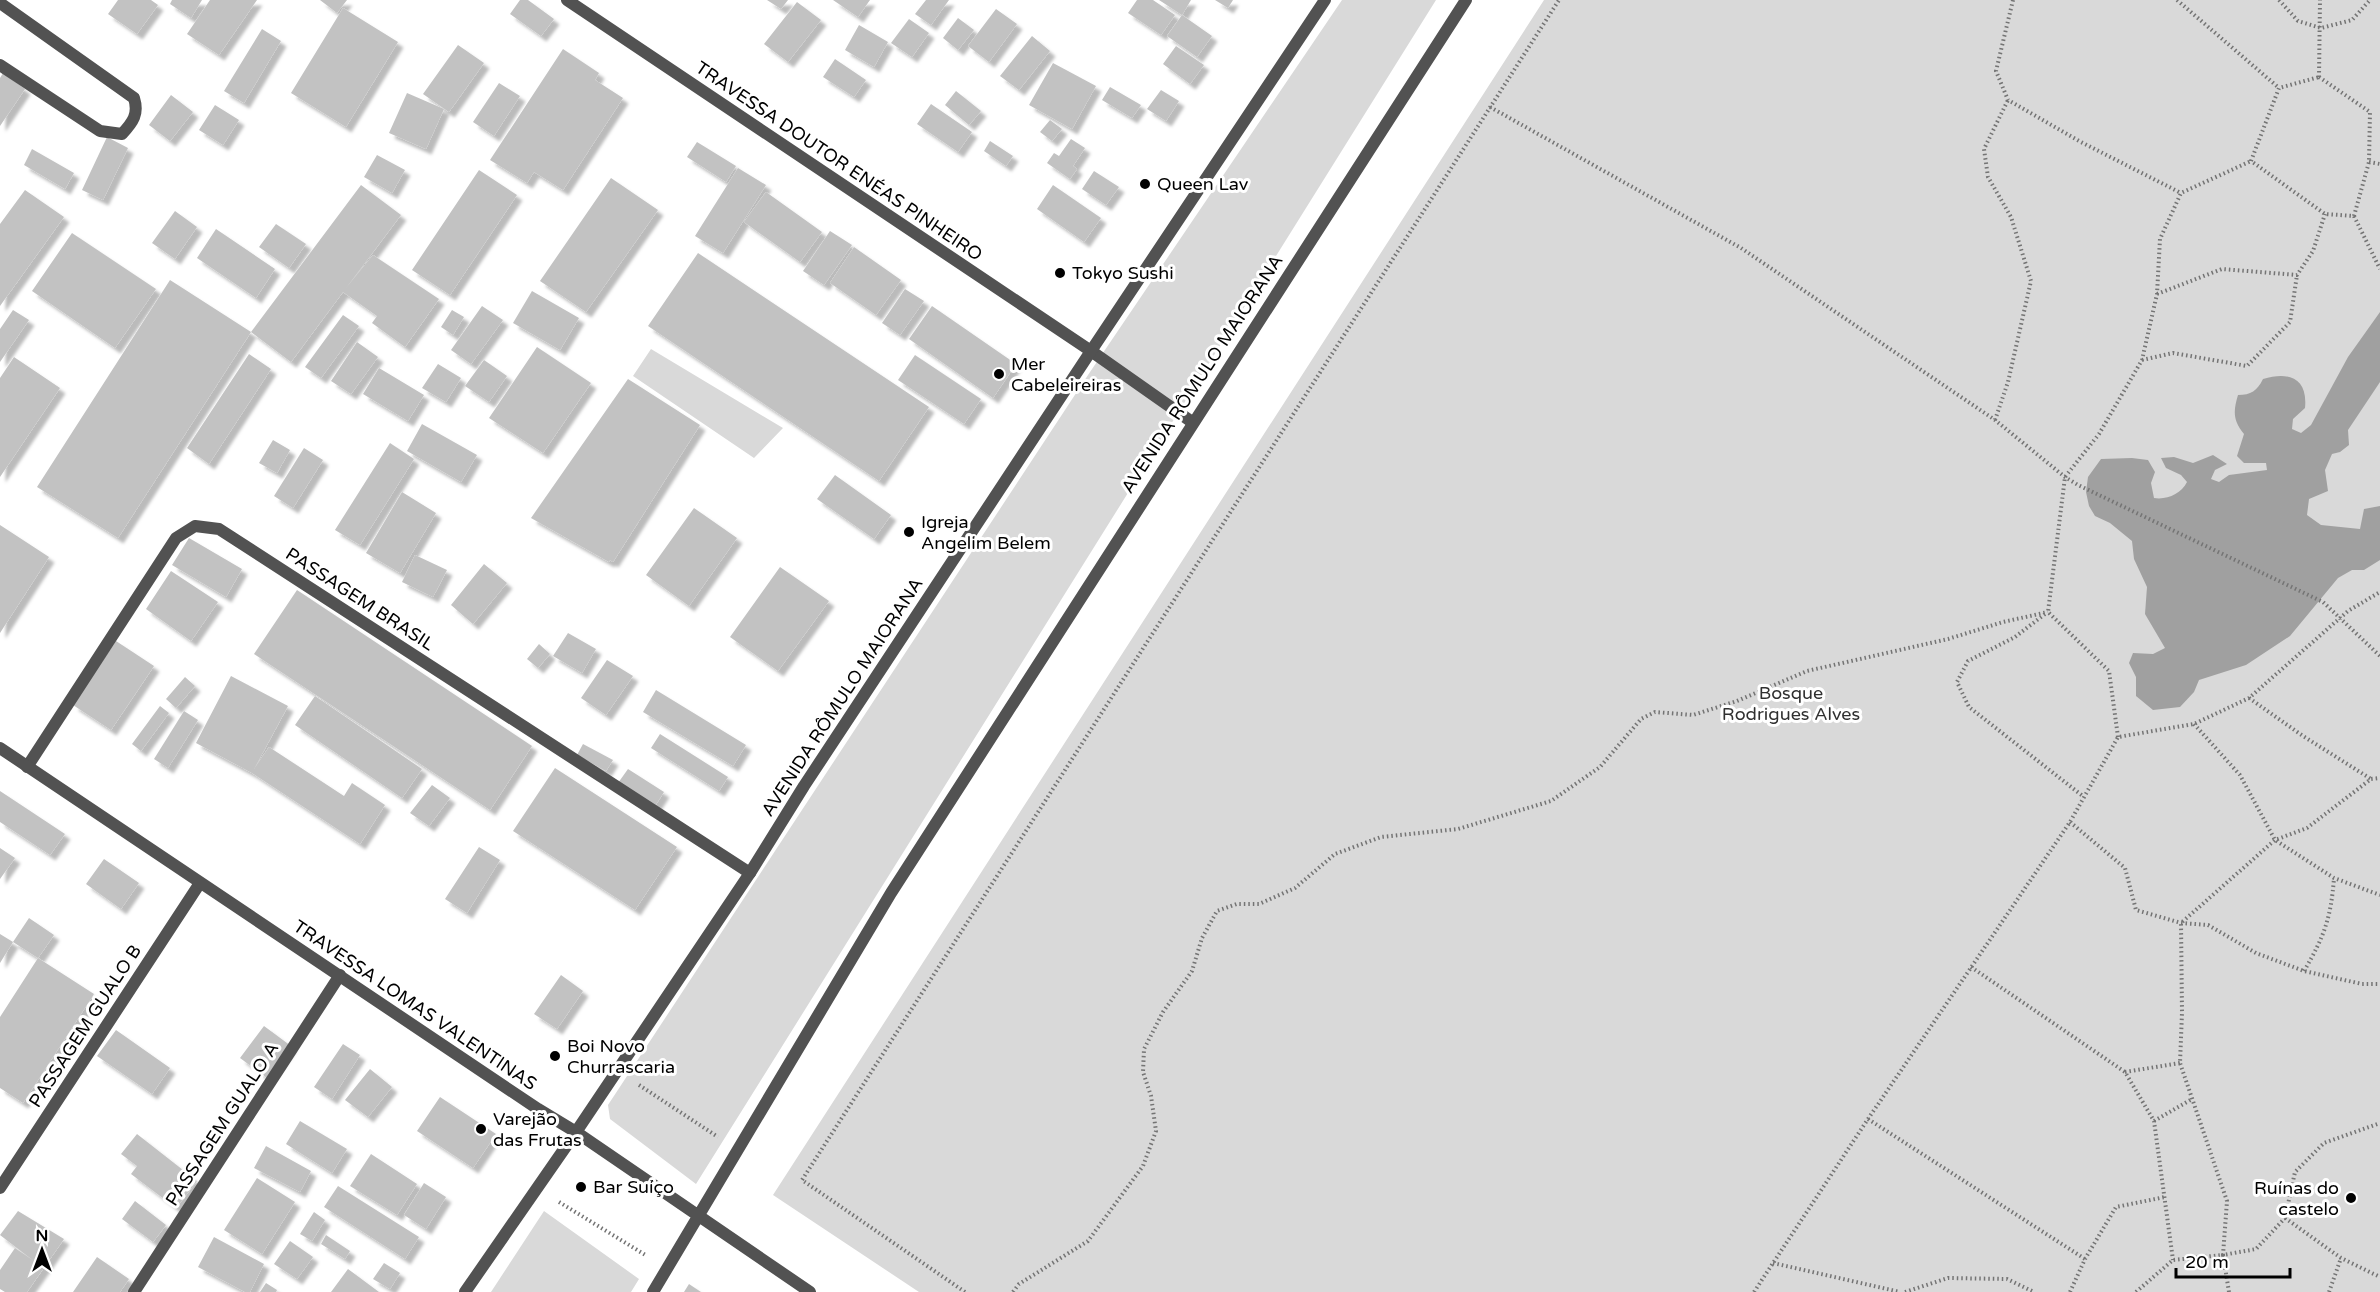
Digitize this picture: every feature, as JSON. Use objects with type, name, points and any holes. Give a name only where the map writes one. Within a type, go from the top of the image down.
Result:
[{"type":"street","name":"TRAVESSA DOUTOR ENÉAS PINHEIRO","points":[[567,0],[1091,351],[1192,422]]},
{"type":"street","name":"AVENIDA RÔMULO MAIORANA","points":[[465,1292],[750,873],[804,786],[1325,0]]},
{"type":"street","name":"AVENIDA RÔMULO MAIORANA","points":[[653,1292],[891,893],[1192,422],[1466,0]]},
{"type":"street","points":[[0,3],[134,98],[137,107],[134,121],[122,134],[100,131],[0,65]]},
{"type":"street","name":"PASSAGEM BRASIL","points":[[27,767],[176,538],[195,526],[219,530],[750,873]]},
{"type":"street","name":"TRAVESSA LOMAS VALENTINAS","points":[[0,748],[538,1109],[576,1132],[810,1292]]},
{"type":"street","name":"PASSAGEM GUALO B","points":[[0,1188],[200,883]]},
{"type":"street","name":"PASSAGEM GUALO A","points":[[134,1292],[340,975]]},
{"type":"path","points":[[965,1292],[802,1180],[1559,0]]},
{"type":"path","points":[[2013,0],[1996,71],[2008,100],[2079,141],[2181,194]]},
{"type":"path","points":[[2279,0],[2298,21],[2321,28],[2352,20],[2370,0]]},
{"type":"path","points":[[2319,77],[2320,0]]},
{"type":"path","points":[[2179,1],[2279,88]]},
{"type":"path","points":[[2279,88],[2319,77],[2370,112],[2369,162],[2354,216],[2380,270]]},
{"type":"path","points":[[2084,797],[1969,707],[1957,682],[1968,661],[2015,637],[2048,612],[2065,477],[2100,434],[2142,360],[2157,294],[2160,239],[2181,194],[2251,161],[2279,88]]},
{"type":"path","points":[[1995,420],[2008,382],[2031,281],[2011,217],[1988,177],[1984,150],[2008,100]]},
{"type":"path","points":[[1490,107],[1741,248],[1995,420],[2078,485],[2323,602],[2380,656]]},
{"type":"path","points":[[2251,161],[2325,214],[2354,216]]},
{"type":"path","points":[[2369,162],[2380,164]]},
{"type":"path","points":[[2142,360],[2173,353],[2247,366],[2290,322],[2297,275],[2313,251],[2325,214]]},
{"type":"path","points":[[2157,294],[2222,269],[2297,275]]},
{"type":"path","points":[[2118,737],[2194,724],[2249,698],[2340,617],[2380,592]]},
{"type":"path","points":[[1754,1292],[1868,1119],[2070,822],[2118,737],[2109,671],[2048,612]]},
{"type":"path","points":[[1013,1292],[1018,1284],[1088,1240],[1143,1166],[1156,1131],[1151,1096],[1143,1072],[1144,1049],[1163,1012],[1192,971],[1202,938],[1217,911],[1237,904],[1259,904],[1295,888],[1335,854],[1381,837],[1458,829],[1551,801],[1600,767],[1641,718],[1655,712],[1693,715],[1737,701],[1808,671],[1948,639],[2003,622],[2048,612]]},
{"type":"path","points":[[2249,698],[2371,780]]},
{"type":"path","points":[[2194,724],[2240,775],[2275,840],[2334,878],[2380,895]]},
{"type":"path","points":[[2229,1292],[2223,1255],[2227,1201],[2180,1063],[2181,923],[2275,840],[2307,828],[2371,780],[2380,777]]},
{"type":"path","points":[[2070,822],[2125,868],[2136,910],[2181,923],[2208,925],[2256,953],[2304,971],[2362,984],[2380,984]]},
{"type":"path","points":[[2304,971],[2322,940],[2332,908],[2334,878]]},
{"type":"path","points":[[1971,967],[2125,1072],[2154,1120],[2174,1260]]},
{"type":"path","points":[[2125,1072],[2180,1063]]},
{"type":"path","points":[[616,1070],[738,1151]]},
{"type":"path","points":[[2154,1120],[2192,1099]]},
{"type":"path","points":[[1868,1119],[2085,1259]]},
{"type":"path","points":[[2136,1292],[2174,1260],[2256,1249],[2285,1218],[2295,1172],[2324,1143],[2380,1123]]},
{"type":"path","points":[[537,1188],[668,1269]]},
{"type":"path","points":[[2070,1292],[2085,1259],[2116,1207],[2165,1197]]},
{"type":"path","points":[[2285,1218],[2341,1258],[2380,1277]]},
{"type":"path","points":[[2329,1292],[2341,1258]]},
{"type":"path","points":[[1773,1263],[1900,1292]]},
{"type":"path","points":[[1905,1292],[1948,1278],[2007,1279],[2034,1292]]},
{"type":"green space","points":[[1342,0],[1436,0],[696,1184],[610,1119],[608,1105],[1088,375]]},
{"type":"green space","name":"Bosque Rodrigues Alves","points":[[1544,0],[2380,0],[2380,1292],[919,1292],[773,1195]]},
{"type":"green space","points":[[651,349],[783,428],[754,458],[633,376]]},
{"type":"green space","points":[[544,1211],[639,1279],[631,1292],[491,1292]]},
{"type":"shaded area","points":[[2380,312],[2380,382],[2348,430],[2349,445],[2340,452],[2332,454],[2325,470],[2328,491],[2309,499],[2307,515],[2321,525],[2360,529],[2364,509],[2380,506],[2380,560],[2364,570],[2352,570],[2338,578],[2290,636],[2246,665],[2199,680],[2194,692],[2180,707],[2153,710],[2136,696],[2136,677],[2129,663],[2133,653],[2153,654],[2165,648],[2145,614],[2147,587],[2134,559],[2132,541],[2110,523],[2095,516],[2089,506],[2086,492],[2088,477],[2101,459],[2148,460],[2155,472],[2151,483],[2154,498],[2159,498],[2177,493],[2187,482],[2181,475],[2166,468],[2161,458],[2174,457],[2193,463],[2213,455],[2227,464],[2215,470],[2211,479],[2219,482],[2229,475],[2267,470],[2266,463],[2244,463],[2237,456],[2244,434],[2235,416],[2238,395],[2253,392],[2263,379],[2281,376],[2295,379],[2303,390],[2305,408],[2293,419],[2292,429],[2301,433],[2311,425],[2348,357]]},
{"type":"building","points":[[118,0],[151,0],[158,5],[137,34],[108,14]]},
{"type":"building","points":[[172,0],[202,0],[191,18],[170,4]]},
{"type":"building","points":[[210,0],[257,0],[219,55],[187,34]]},
{"type":"building","points":[[320,0],[347,0],[337,13]]},
{"type":"building","points":[[520,0],[528,0],[554,19],[541,36],[510,14]]},
{"type":"building","points":[[767,0],[788,0],[781,9]]},
{"type":"building","points":[[833,0],[870,0],[858,17]]},
{"type":"building","points":[[926,0],[949,0],[931,25],[915,14]]},
{"type":"building","points":[[1137,0],[1153,0],[1175,15],[1161,35],[1128,13]]},
{"type":"building","points":[[1159,0],[1191,0],[1182,15]]},
{"type":"building","points":[[1215,0],[1233,0],[1228,8]]},
{"type":"building","points":[[797,2],[821,20],[788,62],[764,44]]},
{"type":"building","points":[[343,8],[398,42],[346,127],[291,93]]},
{"type":"building","points":[[996,9],[1017,24],[989,62],[968,46]]},
{"type":"building","points":[[1182,15],[1212,36],[1197,57],[1167,36]]},
{"type":"building","points":[[958,18],[974,30],[958,50],[943,38]]},
{"type":"building","points":[[909,19],[929,33],[912,57],[891,43]]},
{"type":"building","points":[[859,25],[888,42],[874,67],[845,50]]},
{"type":"building","points":[[262,29],[281,41],[244,103],[224,91]]},
{"type":"building","points":[[1032,36],[1050,51],[1019,90],[1000,76]]},
{"type":"building","points":[[458,45],[484,63],[449,112],[423,94]]},
{"type":"building","points":[[1176,46],[1204,65],[1190,84],[1163,64]]},
{"type":"building","points":[[563,49],[599,73],[595,80],[623,98],[563,190],[534,172],[527,183],[490,160]]},
{"type":"building","points":[[835,59],[866,80],[854,97],[823,77]]},
{"type":"building","points":[[1053,63],[1096,86],[1072,129],[1029,105]]},
{"type":"building","points":[[3,73],[25,89],[0,126],[0,78]]},
{"type":"building","points":[[499,83],[520,96],[494,136],[473,122]]},
{"type":"building","points":[[1110,87],[1141,105],[1132,118],[1102,100]]},
{"type":"building","points":[[1161,90],[1179,101],[1166,121],[1147,109]]},
{"type":"building","points":[[956,91],[981,111],[969,125],[945,105]]},
{"type":"building","points":[[407,93],[444,109],[426,149],[389,133]]},
{"type":"building","points":[[171,95],[193,112],[170,141],[149,125]]},
{"type":"building","points":[[931,104],[972,132],[958,152],[917,124]]},
{"type":"building","points":[[215,105],[239,120],[223,145],[199,130]]},
{"type":"building","points":[[1050,120],[1062,129],[1052,141],[1040,132]]},
{"type":"building","points":[[107,137],[128,148],[103,200],[82,190]]},
{"type":"building","points":[[1071,139],[1085,148],[1073,166],[1077,169],[1070,179],[1047,163],[1054,153],[1059,156]]},
{"type":"building","points":[[990,141],[1013,156],[1006,166],[984,151]]},
{"type":"building","points":[[697,142],[736,166],[726,182],[687,157]]},
{"type":"building","points":[[32,149],[74,173],[65,189],[24,165]]},
{"type":"building","points":[[377,155],[405,170],[392,193],[364,177]]},
{"type":"building","points":[[738,168],[766,185],[723,253],[695,236]]},
{"type":"building","points":[[479,170],[517,195],[450,295],[412,270]]},
{"type":"building","points":[[1094,171],[1119,187],[1106,205],[1082,189]]},
{"type":"building","points":[[611,178],[658,210],[586,312],[540,281]]},
{"type":"building","points":[[361,185],[401,215],[346,288],[373,255],[439,299],[405,347],[372,323],[377,316],[343,292],[291,362],[251,332]]},
{"type":"building","points":[[1053,185],[1101,218],[1084,242],[1037,209]]},
{"type":"building","points":[[25,190],[64,217],[0,306],[0,224]]},
{"type":"building","points":[[766,192],[822,232],[800,262],[744,222]]},
{"type":"building","points":[[175,211],[197,227],[175,259],[152,243]]},
{"type":"building","points":[[276,224],[306,244],[289,268],[259,247]]},
{"type":"building","points":[[216,229],[275,269],[256,298],[197,258]]},
{"type":"building","points":[[830,231],[852,245],[824,285],[803,271]]},
{"type":"building","points":[[72,233],[156,289],[115,348],[32,291]]},
{"type":"building","points":[[854,247],[901,280],[876,315],[830,283]]},
{"type":"building","points":[[698,253],[929,407],[879,481],[648,326]]},
{"type":"building","points":[[170,280],[251,332],[118,538],[37,487]]},
{"type":"building","points":[[905,289],[924,301],[900,335],[882,323]]},
{"type":"building","points":[[532,291],[579,318],[560,350],[513,323]]},
{"type":"building","points":[[482,306],[503,320],[471,364],[451,350]]},
{"type":"building","points":[[932,306],[1016,364],[993,398],[909,339]]},
{"type":"building","points":[[13,310],[29,320],[0,362],[0,329]]},
{"type":"building","points":[[452,310],[464,317],[453,335],[441,327]]},
{"type":"building","points":[[343,315],[359,326],[321,378],[305,367]]},
{"type":"building","points":[[357,342],[378,357],[351,394],[331,381]]},
{"type":"building","points":[[537,347],[591,383],[543,453],[489,418]]},
{"type":"building","points":[[249,354],[271,369],[209,464],[187,448]]},
{"type":"building","points":[[915,355],[981,399],[964,424],[898,380]]},
{"type":"building","points":[[14,357],[60,388],[0,477],[0,378]]},
{"type":"building","points":[[484,360],[507,376],[489,402],[465,386]]},
{"type":"building","points":[[438,364],[461,378],[446,402],[422,388]]},
{"type":"building","points":[[379,368],[424,395],[408,421],[363,394]]},
{"type":"building","points":[[628,379],[700,425],[613,562],[610,560],[609,562],[531,518]]},
{"type":"building","points":[[422,424],[477,455],[461,482],[407,451]]},
{"type":"building","points":[[273,440],[290,450],[277,473],[259,463]]},
{"type":"building","points":[[390,443],[414,459],[360,545],[335,530]]},
{"type":"building","points":[[304,448],[323,460],[293,508],[274,496]]},
{"type":"building","points":[[835,475],[891,515],[874,539],[817,499]]},
{"type":"building","points":[[402,492],[436,513],[400,573],[366,553]]},
{"type":"building","points":[[694,508],[737,538],[689,606],[646,575]]},
{"type":"building","points":[[0,525],[49,557],[0,633]]},
{"type":"building","points":[[189,538],[242,569],[226,597],[172,565]]},
{"type":"building","points":[[415,555],[447,570],[433,597],[402,582]]},
{"type":"building","points":[[484,564],[507,583],[473,624],[451,605]]},
{"type":"building","points":[[780,567],[829,601],[778,671],[730,637]]},
{"type":"building","points":[[171,571],[218,602],[191,641],[146,609]]},
{"type":"building","points":[[297,590],[532,746],[490,810],[254,654]]},
{"type":"building","points":[[568,633],[596,649],[582,673],[553,656]]},
{"type":"building","points":[[116,641],[154,666],[111,730],[73,705]]},
{"type":"building","points":[[539,644],[550,654],[538,668],[527,659]]},
{"type":"building","points":[[607,660],[633,676],[606,715],[581,698]]},
{"type":"building","points":[[231,676],[288,706],[254,769],[269,747],[344,796],[352,783],[385,805],[360,844],[252,773],[196,743]]},
{"type":"building","points":[[185,677],[195,686],[176,708],[166,699]]},
{"type":"building","points":[[656,690],[746,745],[733,766],[643,712]]},
{"type":"building","points":[[315,696],[422,769],[402,798],[295,725]]},
{"type":"building","points":[[160,706],[169,713],[141,751],[132,744]]},
{"type":"building","points":[[184,711],[198,720],[168,768],[154,759]]},
{"type":"building","points":[[660,734],[728,777],[719,791],[651,748]]},
{"type":"building","points":[[583,744],[613,760],[606,771],[577,755]]},
{"type":"building","points":[[555,768],[677,847],[635,910],[513,831]]},
{"type":"building","points":[[628,769],[664,792],[655,806],[618,783]]},
{"type":"building","points":[[432,785],[450,798],[429,826],[410,813]]},
{"type":"building","points":[[0,791],[65,834],[50,855],[0,822]]},
{"type":"building","points":[[479,847],[500,860],[467,913],[445,899]]},
{"type":"building","points":[[0,848],[15,858],[0,879]]},
{"type":"building","points":[[104,859],[139,883],[121,909],[86,884]]},
{"type":"building","points":[[29,918],[54,935],[38,958],[13,942]]},
{"type":"building","points":[[0,934],[13,942],[0,963]]},
{"type":"building","points":[[38,958],[94,994],[23,1103],[0,1088],[0,1017]]},
{"type":"building","points":[[561,975],[583,991],[557,1029],[534,1014]]},
{"type":"building","points":[[264,1026],[291,1046],[267,1078],[240,1058]]},
{"type":"building","points":[[116,1030],[170,1068],[152,1094],[97,1056]]},
{"type":"building","points":[[343,1044],[360,1055],[332,1099],[314,1087]]},
{"type":"building","points":[[370,1069],[392,1087],[368,1117],[345,1100]]},
{"type":"building","points":[[440,1097],[496,1134],[473,1168],[417,1131]]},
{"type":"building","points":[[300,1121],[347,1149],[332,1173],[286,1144]]},
{"type":"building","points":[[137,1134],[197,1181],[176,1208],[131,1174],[137,1166],[121,1154]]},
{"type":"building","points":[[266,1146],[311,1171],[300,1192],[254,1168]]},
{"type":"building","points":[[371,1154],[417,1184],[397,1215],[350,1186]]},
{"type":"building","points":[[257,1178],[295,1202],[262,1254],[224,1230]]},
{"type":"building","points":[[424,1183],[446,1197],[426,1229],[404,1215]]},
{"type":"building","points":[[338,1186],[419,1237],[405,1259],[324,1207]]},
{"type":"building","points":[[135,1201],[166,1225],[153,1242],[122,1219]]},
{"type":"building","points":[[18,1211],[64,1239],[27,1292],[5,1292],[0,1289],[0,1270],[15,1248],[34,1261],[0,1235]]},
{"type":"building","points":[[314,1212],[325,1220],[312,1241],[300,1234]]},
{"type":"building","points":[[326,1235],[350,1251],[345,1259],[321,1244]]},
{"type":"building","points":[[214,1237],[264,1264],[250,1292],[245,1292],[198,1267]]},
{"type":"building","points":[[290,1241],[313,1257],[297,1279],[274,1264]]},
{"type":"building","points":[[97,1257],[129,1279],[120,1292],[73,1292]]},
{"type":"building","points":[[384,1263],[400,1273],[390,1289],[373,1279]]},
{"type":"building","points":[[348,1269],[379,1292],[331,1292]]},
{"type":"building","points":[[266,1283],[277,1290],[276,1292],[260,1292]]},
{"type":"building","points":[[689,1284],[701,1292],[684,1292]]},
{"type":"place","name":"Queen Lav","points":[[1145,184]]},
{"type":"place","name":"Tokyo Sushi","points":[[1060,273]]},
{"type":"place","name":"Mer Cabeleireiras","points":[[999,374]]},
{"type":"place","name":"Igreja Angelim Belem","points":[[909,532]]},
{"type":"place","name":"Boi Novo Churrascaria","points":[[555,1056]]},
{"type":"place","name":"Varejão das Frutas","points":[[481,1129]]},
{"type":"place","name":"Bar Suíço","points":[[581,1187]]},
{"type":"place","name":"Ruínas do castelo","points":[[2351,1198]]}]
